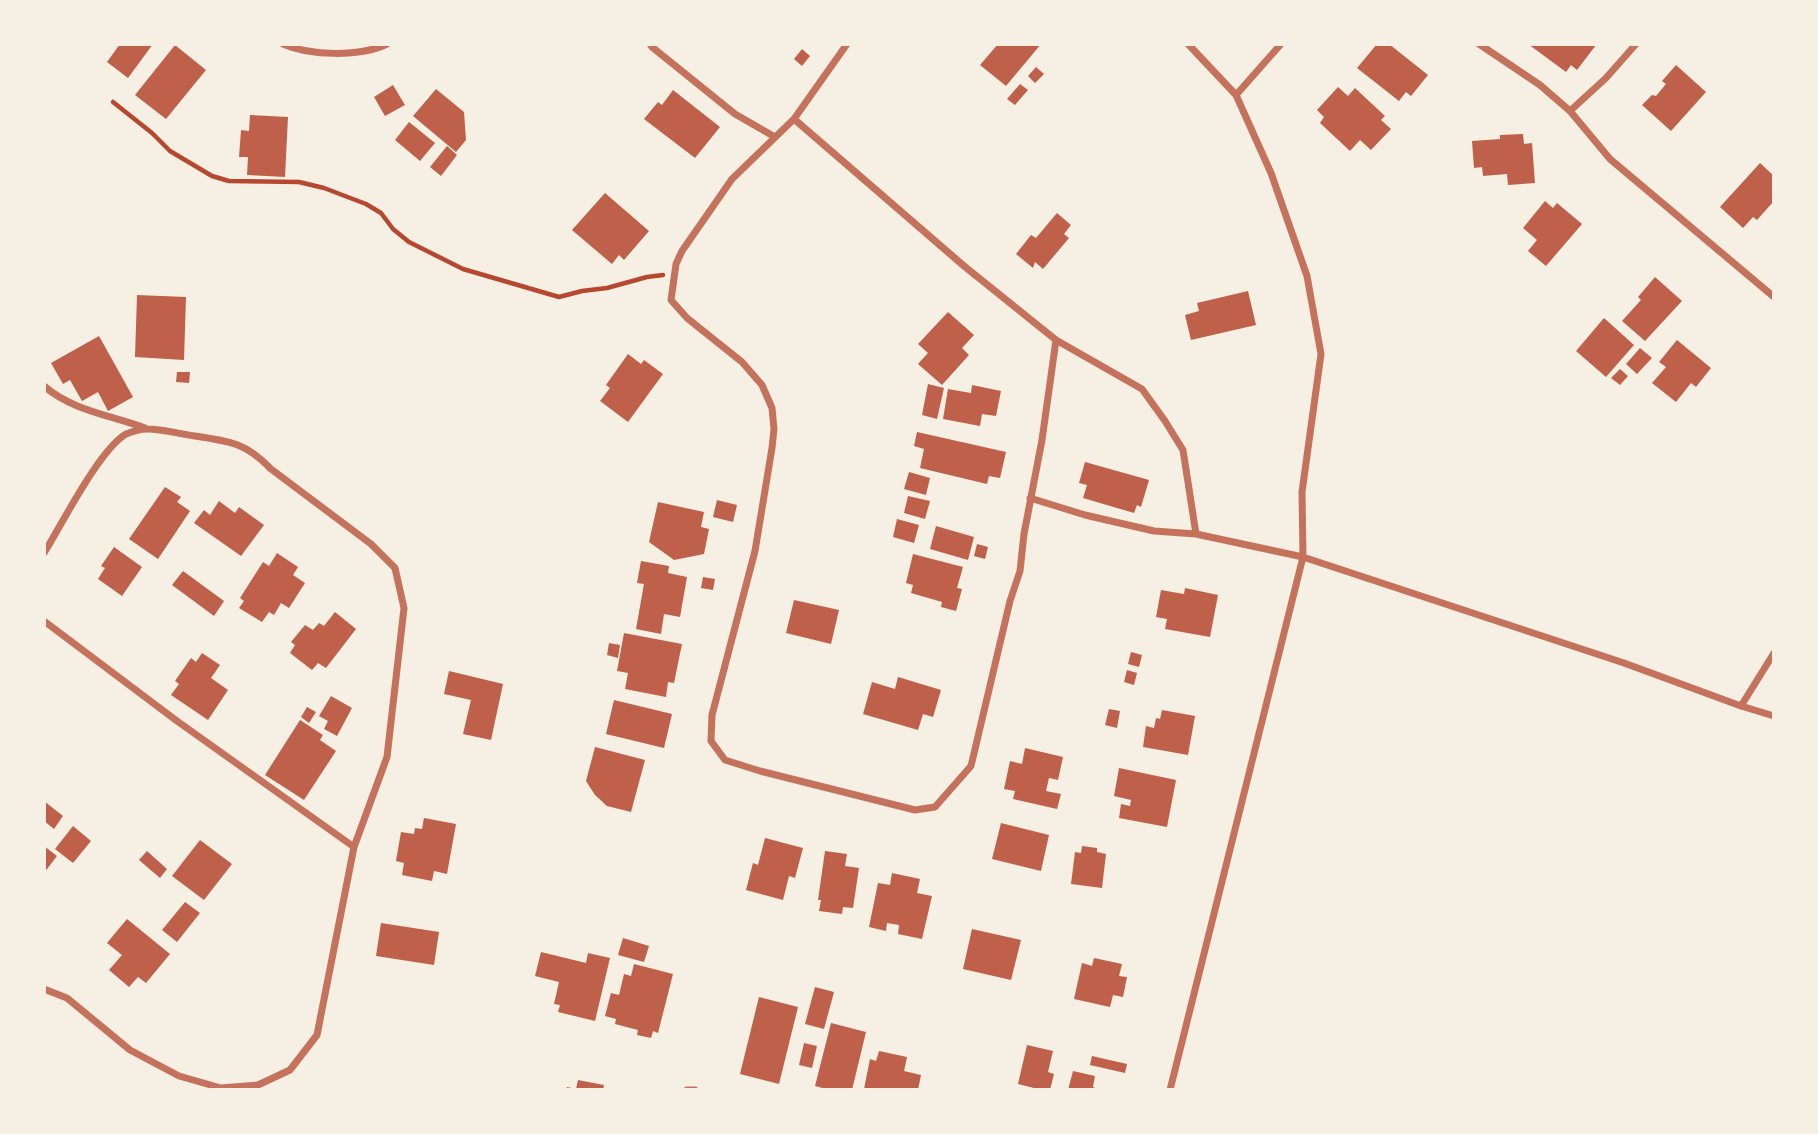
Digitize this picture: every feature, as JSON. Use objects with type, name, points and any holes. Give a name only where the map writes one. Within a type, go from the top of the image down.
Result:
[{"type":"street","points":[[283,44],[323,53],[353,52],[387,44]]},
{"type":"street","points":[[650,44],[735,114],[775,137]]},
{"type":"street","points":[[847,44],[794,119],[732,179],[682,250],[674,273],[671,299],[687,317],[742,362],[762,385],[772,408],[772,448],[755,551],[712,715],[711,741],[725,760],[915,810],[935,807],[971,766],[1010,601],[1020,571],[1056,340]]},
{"type":"street","points":[[1170,1090],[1303,556],[1302,492],[1321,354],[1307,276],[1271,173],[1236,95],[1188,44]]},
{"type":"street","points":[[1236,95],[1281,44]]},
{"type":"street","points":[[1479,44],[1540,85],[1570,111],[1610,159],[1774,297]]},
{"type":"street","points":[[1570,111],[1606,78],[1636,44]]},
{"type":"street","points":[[794,119],[964,266],[1056,340],[1142,389],[1183,450],[1196,534]]},
{"type":"street","points":[[44,386],[77,407],[145,429],[242,445],[371,544],[395,568],[404,608],[387,757],[354,847],[317,1035],[290,1070],[258,1085],[221,1088],[179,1076],[131,1050],[67,998],[44,989]]},
{"type":"street","points":[[44,553],[96,468],[114,445],[127,434],[145,429]]},
{"type":"street","points":[[1030,498],[1085,515],[1154,531],[1196,534],[1303,556],[1774,716]]},
{"type":"street","points":[[44,621],[177,721],[354,847]]},
{"type":"street","points":[[1741,706],[1774,653]]},
{"type":"street","points":[[687,1090],[695,1090]]},
{"type":"path","points":[[113,102],[170,151],[212,176],[229,181],[299,182],[324,188],[366,204],[381,213],[393,229],[410,242],[463,269],[559,297],[674,273]]},
{"type":"building","points":[[120,44],[153,44],[128,78],[107,62]]},
{"type":"building","points":[[998,44],[1041,44],[1006,86],[980,65]]},
{"type":"building","points":[[1377,44],[1389,44],[1428,75],[1411,96],[1406,92],[1399,101],[1357,68]]},
{"type":"building","points":[[1528,44],[1596,45],[1577,70],[1571,65],[1566,72]]},
{"type":"building","points":[[175,45],[206,70],[166,119],[135,95]]},
{"type":"building","points":[[802,49],[810,56],[802,66],[794,59]]},
{"type":"building","points":[[1676,65],[1706,92],[1671,131],[1642,105],[1652,95],[1656,96],[1666,84],[1662,81]]},
{"type":"building","points":[[1036,67],[1044,74],[1035,83],[1028,76]]},
{"type":"building","points":[[1020,84],[1028,90],[1015,105],[1007,99]]},
{"type":"building","points":[[393,85],[405,105],[385,116],[374,97]]},
{"type":"building","points":[[1338,87],[1348,96],[1355,88],[1385,116],[1381,120],[1391,129],[1371,150],[1360,140],[1350,151],[1320,123],[1324,117],[1317,110]]},
{"type":"building","points":[[436,89],[464,112],[466,140],[456,152],[413,116]]},
{"type":"building","points":[[673,90],[720,127],[695,158],[644,119],[658,102],[662,105]]},
{"type":"building","points":[[250,115],[288,117],[285,177],[247,175],[248,157],[239,157],[241,130],[249,131]]},
{"type":"building","points":[[409,122],[435,143],[420,161],[395,140]]},
{"type":"building","points":[[1523,134],[1524,144],[1532,143],[1535,183],[1508,185],[1507,174],[1483,176],[1482,167],[1474,168],[1472,141],[1500,139],[1500,135]]},
{"type":"building","points":[[447,146],[457,155],[441,176],[430,167]]},
{"type":"building","points":[[1760,163],[1774,176],[1774,201],[1757,220],[1753,217],[1743,228],[1720,207]]},
{"type":"building","points":[[605,193],[649,231],[624,260],[619,255],[612,264],[572,230]]},
{"type":"building","points":[[1545,201],[1553,208],[1557,203],[1582,224],[1546,266],[1528,251],[1537,240],[1523,228]]},
{"type":"building","points":[[1057,213],[1071,225],[1064,234],[1069,238],[1043,269],[1035,262],[1033,268],[1016,254],[1031,235],[1036,238]]},
{"type":"building","points":[[1655,277],[1682,301],[1645,341],[1622,321],[1641,300],[1638,297]]},
{"type":"building","points":[[1248,291],[1256,325],[1191,340],[1185,315],[1199,311],[1197,303]]},
{"type":"building","points":[[137,295],[186,297],[184,360],[135,357]]},
{"type":"building","points":[[948,312],[974,335],[962,348],[969,355],[942,385],[918,364],[928,353],[918,344]]},
{"type":"building","points":[[1604,318],[1634,345],[1606,377],[1576,351]]},
{"type":"building","points":[[99,336],[133,397],[108,411],[98,392],[82,401],[70,380],[63,384],[51,363]]},
{"type":"building","points":[[1677,340],[1711,368],[1696,387],[1691,383],[1676,402],[1652,383],[1666,367],[1659,362]]},
{"type":"building","points":[[1640,348],[1652,358],[1637,374],[1626,364]]},
{"type":"building","points":[[628,354],[641,364],[644,360],[663,374],[628,422],[600,401],[610,388],[606,385]]},
{"type":"building","points":[[1620,369],[1628,376],[1620,385],[1611,378]]},
{"type":"building","points":[[177,372],[190,372],[189,383],[176,382]]},
{"type":"building","points":[[928,384],[944,388],[937,419],[922,415]]},
{"type":"building","points":[[972,385],[1001,391],[996,416],[982,414],[980,426],[943,419],[948,389],[971,393]]},
{"type":"building","points":[[917,432],[1006,452],[1000,478],[989,476],[987,484],[920,468],[924,449],[914,446]]},
{"type":"building","points":[[1085,462],[1149,480],[1141,507],[1137,505],[1134,513],[1083,498],[1087,485],[1079,483]]},
{"type":"building","points":[[909,472],[930,478],[926,495],[904,489]]},
{"type":"building","points":[[165,487],[181,497],[177,502],[190,511],[158,559],[129,539]]},
{"type":"building","points":[[908,496],[930,501],[925,519],[904,513]]},
{"type":"building","points":[[717,500],[737,505],[733,522],[713,517]]},
{"type":"building","points":[[219,501],[235,513],[239,507],[264,525],[241,556],[194,523],[204,510],[210,515]]},
{"type":"building","points":[[658,502],[704,512],[701,527],[709,529],[704,554],[674,560],[649,542]]},
{"type":"building","points":[[897,519],[919,525],[914,543],[893,537]]},
{"type":"building","points":[[936,526],[974,537],[968,560],[930,549]]},
{"type":"building","points":[[977,544],[988,547],[985,559],[974,556]]},
{"type":"building","points":[[114,547],[142,567],[122,596],[98,579],[105,568],[101,566]]},
{"type":"building","points":[[277,553],[298,567],[293,575],[305,583],[289,608],[281,603],[274,615],[269,612],[262,622],[239,608],[244,601],[240,598],[263,562],[269,566]]},
{"type":"building","points":[[913,554],[963,567],[957,588],[962,589],[956,611],[941,607],[942,602],[911,593],[913,585],[906,583]]},
{"type":"building","points":[[641,561],[669,566],[668,573],[687,577],[680,617],[664,614],[661,634],[636,629],[644,584],[637,583]]},
{"type":"building","points":[[183,571],[224,601],[214,616],[172,585]]},
{"type":"building","points":[[703,577],[715,579],[713,590],[701,588]]},
{"type":"building","points":[[1185,588],[1218,595],[1210,637],[1165,629],[1167,619],[1156,617],[1161,590],[1184,594]]},
{"type":"building","points":[[794,600],[839,610],[831,644],[786,633]]},
{"type":"building","points":[[335,612],[356,629],[326,668],[318,663],[312,670],[290,653],[295,645],[291,642],[305,625],[313,630],[319,623],[324,626]]},
{"type":"building","points":[[624,633],[682,644],[674,683],[668,682],[666,697],[625,689],[628,673],[617,671]]},
{"type":"building","points":[[609,643],[620,645],[618,658],[607,655]]},
{"type":"building","points":[[1131,652],[1142,655],[1139,667],[1128,664]]},
{"type":"building","points":[[202,653],[220,665],[211,678],[228,690],[208,720],[171,695],[179,684],[175,681],[191,658],[196,662]]},
{"type":"building","points":[[1127,670],[1137,673],[1134,685],[1124,682]]},
{"type":"building","points":[[449,671],[503,684],[491,740],[463,734],[471,700],[444,694]]},
{"type":"building","points":[[898,677],[941,690],[933,717],[923,714],[918,730],[863,714],[872,682],[895,689]]},
{"type":"building","points":[[331,696],[352,708],[337,736],[324,729],[328,721],[319,716]]},
{"type":"building","points":[[614,700],[672,714],[664,748],[606,734]]},
{"type":"building","points":[[307,707],[316,712],[309,723],[301,717]]},
{"type":"building","points":[[1109,709],[1120,711],[1117,728],[1105,725]]},
{"type":"building","points":[[1162,710],[1195,716],[1188,755],[1143,747],[1146,726],[1154,728],[1156,718],[1160,719]]},
{"type":"building","points":[[300,720],[323,735],[320,740],[336,751],[304,800],[265,775]]},
{"type":"building","points":[[595,747],[645,760],[631,812],[607,806],[595,795],[586,781]]},
{"type":"building","points":[[1025,748],[1063,757],[1058,780],[1049,778],[1046,791],[1061,794],[1057,809],[1013,799],[1015,791],[1004,789],[1010,761],[1022,764]]},
{"type":"building","points":[[1119,768],[1176,780],[1167,827],[1119,818],[1121,804],[1130,806],[1131,800],[1114,796]]},
{"type":"building","points":[[44,801],[63,816],[54,829],[44,821]]},
{"type":"building","points":[[424,818],[456,824],[447,874],[434,871],[432,881],[402,875],[404,863],[396,861],[401,832],[414,834],[415,828],[422,829]]},
{"type":"building","points":[[1001,823],[1049,835],[1041,871],[992,859]]},
{"type":"building","points":[[73,826],[91,841],[73,863],[55,849]]},
{"type":"building","points":[[765,838],[803,848],[795,878],[789,876],[783,900],[746,890],[753,863],[758,865]]},
{"type":"building","points":[[200,840],[232,864],[204,900],[172,876]]},
{"type":"building","points":[[44,846],[57,856],[44,873]]},
{"type":"building","points":[[1082,846],[1097,848],[1097,852],[1106,854],[1102,888],[1071,884],[1075,852],[1081,853]]},
{"type":"building","points":[[147,851],[167,869],[160,878],[139,860]]},
{"type":"building","points":[[825,851],[847,854],[845,866],[859,868],[853,908],[843,907],[842,914],[819,911]]},
{"type":"building","points":[[892,873],[920,879],[917,893],[932,896],[922,939],[898,934],[899,925],[887,923],[886,931],[869,927],[878,883],[890,885]]},
{"type":"building","points":[[185,902],[200,913],[177,942],[162,930]]},
{"type":"building","points":[[127,919],[170,954],[146,983],[138,977],[129,987],[109,970],[122,955],[107,943]]},
{"type":"building","points":[[381,923],[439,932],[434,965],[376,956]]},
{"type":"building","points":[[972,929],[1021,940],[1011,980],[963,969]]},
{"type":"building","points":[[623,938],[649,946],[644,962],[618,955]]},
{"type":"building","points":[[541,952],[586,963],[588,953],[610,958],[595,1021],[558,1012],[560,1005],[554,1004],[559,982],[535,976]]},
{"type":"building","points":[[1094,958],[1122,964],[1119,976],[1127,977],[1123,997],[1113,995],[1110,1007],[1074,999],[1082,963],[1092,966]]},
{"type":"building","points":[[634,964],[673,974],[658,1033],[653,1031],[651,1038],[637,1035],[638,1030],[615,1024],[616,1019],[605,1016],[611,993],[619,995],[624,974],[631,976]]},
{"type":"building","points":[[815,987],[834,992],[824,1029],[805,1024]]},
{"type":"building","points":[[759,997],[798,1007],[779,1084],[740,1074]]},
{"type":"building","points":[[831,1023],[866,1032],[852,1090],[830,1090],[815,1086]]},
{"type":"building","points":[[804,1043],[817,1046],[812,1068],[799,1065]]},
{"type":"building","points":[[1027,1045],[1053,1051],[1048,1072],[1054,1074],[1050,1090],[1018,1084]]},
{"type":"building","points":[[879,1051],[907,1057],[904,1071],[921,1075],[918,1090],[864,1089],[870,1059],[876,1061]]},
{"type":"building","points":[[1092,1056],[1127,1064],[1125,1073],[1090,1065]]},
{"type":"building","points":[[1073,1071],[1095,1076],[1093,1087],[1100,1090],[1068,1090]]},
{"type":"building","points":[[578,1080],[604,1085],[603,1090],[566,1090],[567,1087],[576,1089]]}]
